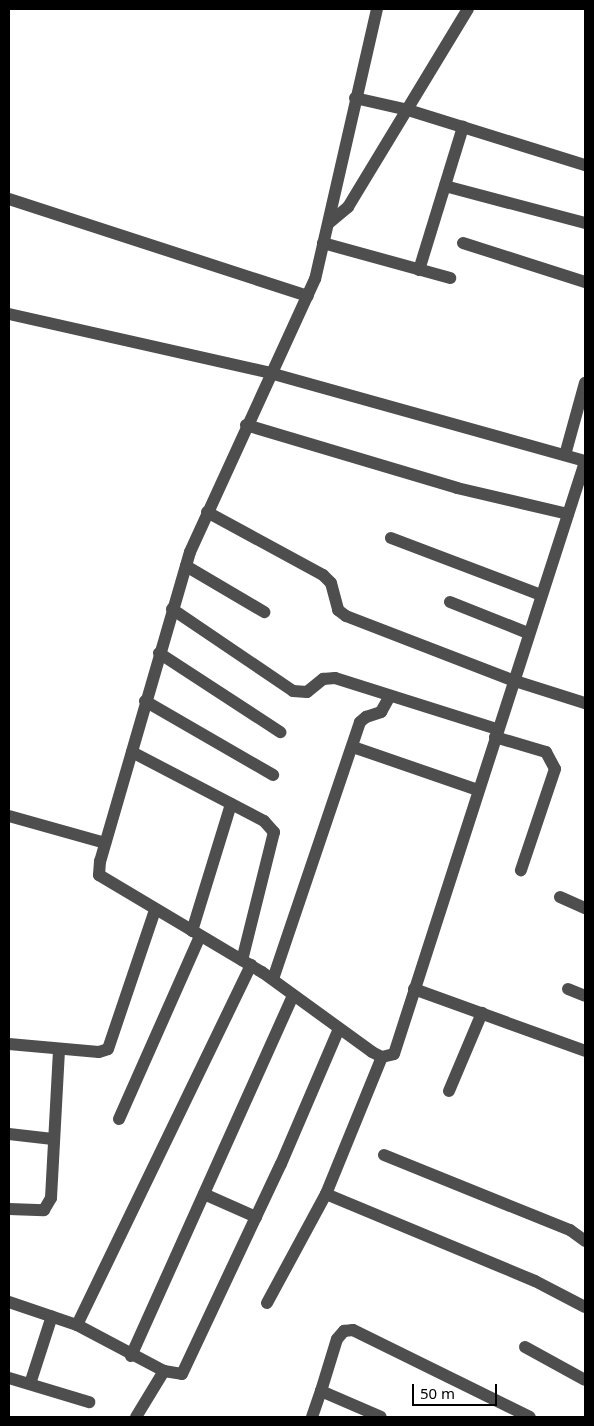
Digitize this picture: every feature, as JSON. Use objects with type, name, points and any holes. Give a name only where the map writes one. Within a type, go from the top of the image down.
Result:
[{"type":"street","points":[[377,9],[355,98],[329,223],[308,296],[246,425],[207,512],[186,566],[98,866],[99,875],[273,979],[338,1029],[382,1058]]},
{"type":"street","points":[[329,223],[344,213],[468,9]]},
{"type":"street","points":[[355,98],[408,110],[585,165]]},
{"type":"street","points":[[419,270],[463,127]]},
{"type":"street","points":[[445,186],[585,223]]},
{"type":"street","points":[[9,199],[308,296]]},
{"type":"street","points":[[323,243],[450,278]]},
{"type":"street","points":[[463,243],[585,282]]},
{"type":"street","points":[[9,314],[270,373],[585,461],[512,680],[414,989],[397,1049],[382,1058],[326,1194],[267,1303]]},
{"type":"street","points":[[565,455],[585,383]]},
{"type":"street","points":[[246,425],[466,490],[568,514]]},
{"type":"street","points":[[207,512],[323,575],[331,583],[340,612],[512,680],[585,703]]},
{"type":"street","points":[[390,538],[541,595]]},
{"type":"street","points":[[186,566],[264,612]]},
{"type":"street","points":[[450,602],[528,633]]},
{"type":"street","points":[[172,609],[293,691],[307,692],[330,678],[390,696],[546,752],[555,769],[521,870]]},
{"type":"street","points":[[159,653],[280,732]]},
{"type":"street","points":[[273,979],[362,719],[381,712],[390,696]]},
{"type":"street","points":[[145,701],[273,774]]},
{"type":"street","points":[[353,747],[478,790]]},
{"type":"street","points":[[77,1325],[246,962],[275,837],[271,826],[132,752]]},
{"type":"street","points":[[119,1119],[196,933],[231,804]]},
{"type":"street","points":[[9,816],[105,843]]},
{"type":"street","points":[[560,897],[585,908]]},
{"type":"street","points":[[9,1044],[99,1052],[110,1045],[155,910]]},
{"type":"street","points":[[414,989],[585,1051]]},
{"type":"street","points":[[568,989],[585,996]]},
{"type":"street","points":[[131,1356],[293,996]]},
{"type":"street","points":[[449,1091],[482,1013]]},
{"type":"street","points":[[9,1302],[77,1325],[131,1356],[164,1372],[182,1374],[256,1216],[338,1029]]},
{"type":"street","points":[[9,1209],[35,1211],[44,1210],[48,1206],[59,1048]]},
{"type":"street","points":[[9,1134],[53,1138]]},
{"type":"street","points":[[384,1155],[570,1230],[585,1241]]},
{"type":"street","points":[[204,1194],[256,1216]]},
{"type":"street","points":[[326,1194],[519,1274],[585,1307]]},
{"type":"street","points":[[30,1384],[52,1316]]},
{"type":"street","points":[[312,1417],[338,1339],[344,1331],[353,1330],[530,1417]]},
{"type":"street","points":[[525,1347],[585,1380]]},
{"type":"street","points":[[136,1417],[164,1372]]},
{"type":"street","points":[[9,1378],[90,1402]]},
{"type":"street","points":[[321,1391],[380,1417]]}]
